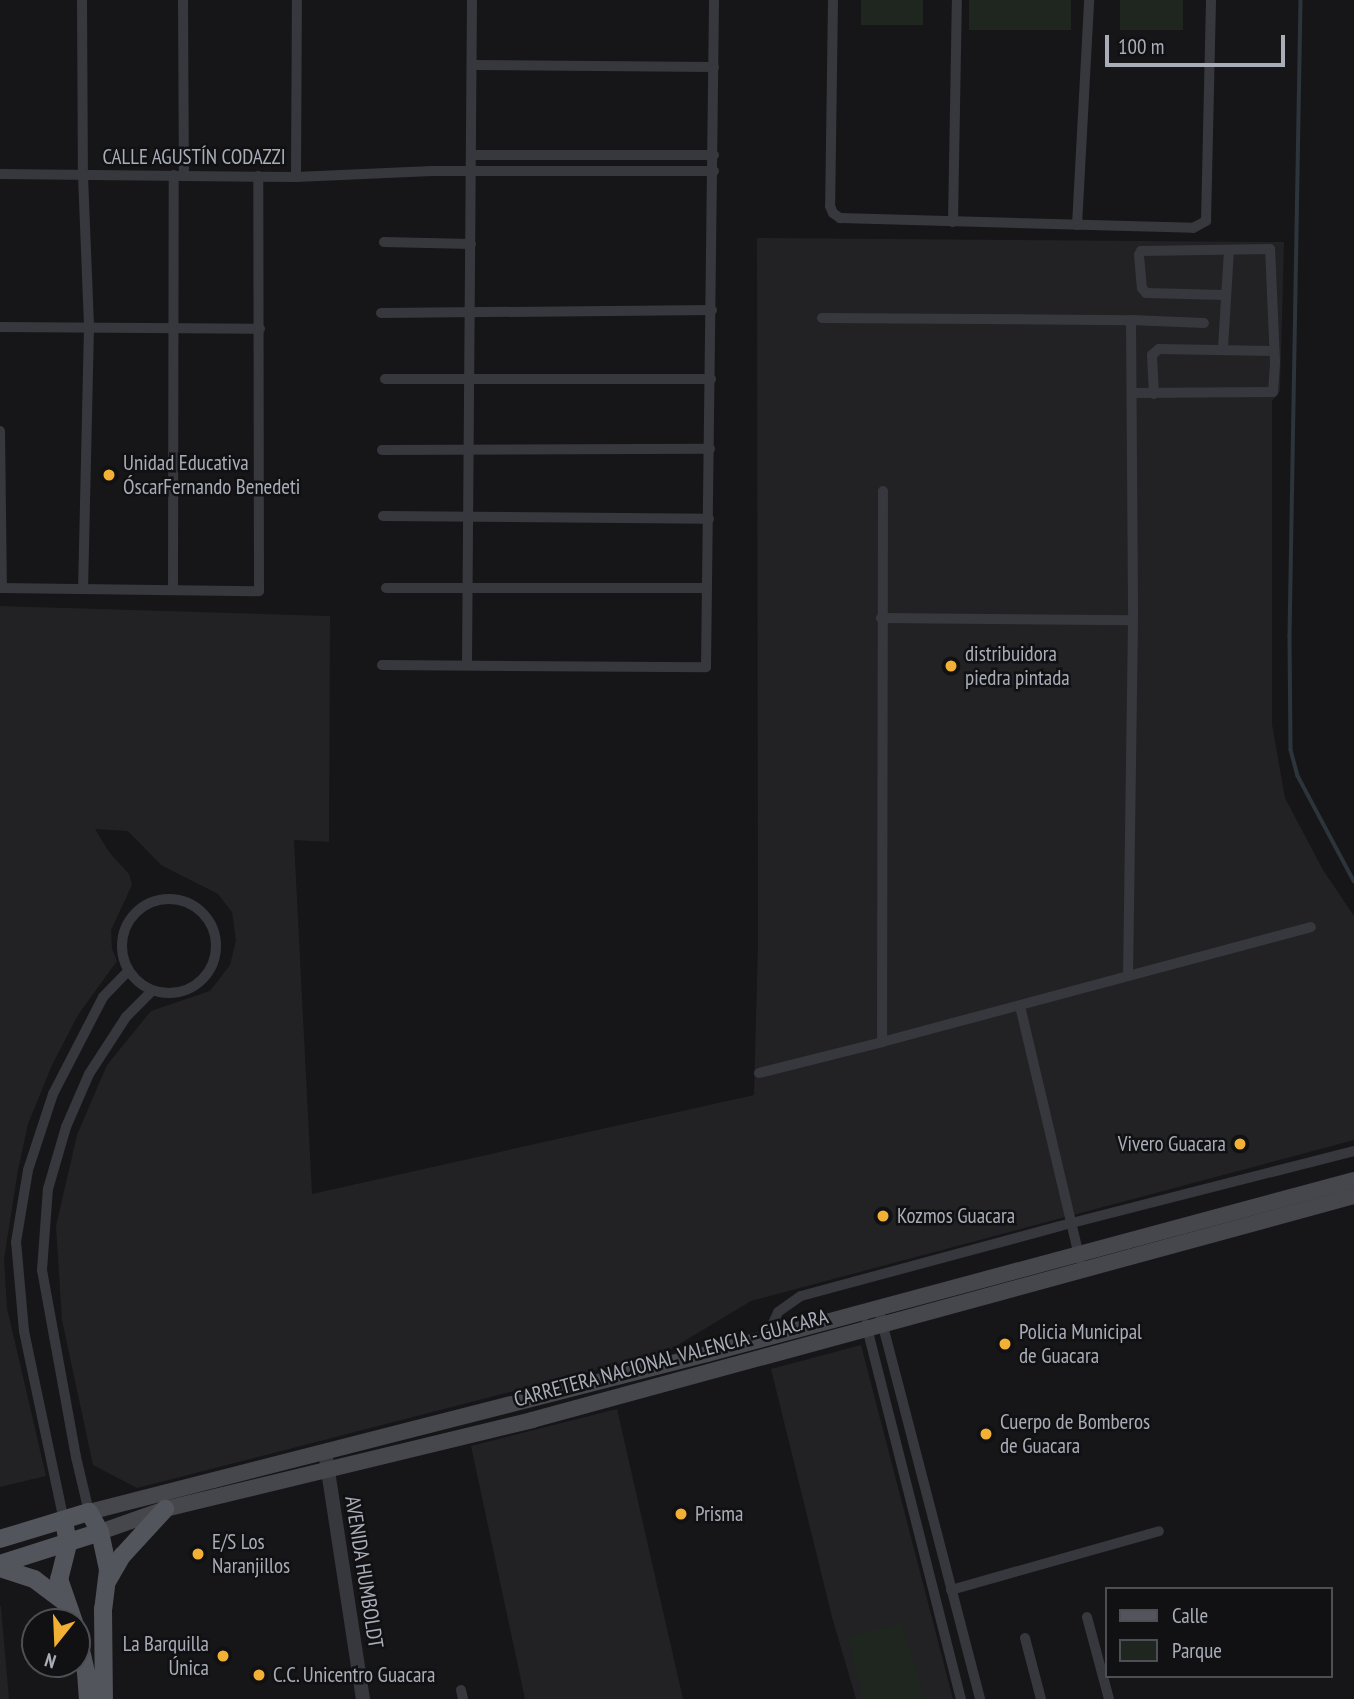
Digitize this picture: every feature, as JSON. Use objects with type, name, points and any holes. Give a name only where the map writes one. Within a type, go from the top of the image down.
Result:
[{"type":"main road","name":"CARRETERA NACIONAL VALENCIA - GUACARA","points":[[0,1566],[165,1509],[532,1420],[875,1326],[1354,1180]]},
{"type":"main road","name":"CARRETERA NACIONAL VALENCIA - GUACARA","points":[[0,1539],[89,1512],[870,1309],[1081,1262],[1354,1196]]},
{"type":"main road","points":[[108,1580],[122,1556],[165,1509]]},
{"type":"main road","points":[[89,1512],[100,1532],[108,1580],[103,1623],[104,1699]]},
{"type":"main road","points":[[64,1521],[68,1544],[59,1579],[61,1593],[68,1608]]},
{"type":"main road","points":[[0,1566],[44,1585],[65,1608]]},
{"type":"main road","points":[[86,1678],[88,1699]]},
{"type":"street","points":[[82,0],[83,176],[89,327],[83,589]]},
{"type":"street","points":[[173,590],[172,327],[183,0]]},
{"type":"street","name":"CALLE AGUSTÍN CODAZZI","points":[[0,174],[296,177],[297,0]]},
{"type":"street","points":[[467,664],[472,0]]},
{"type":"street","points":[[382,665],[706,667],[714,0]]},
{"type":"street","points":[[833,0],[830,206],[833,214],[839,218],[1193,228],[1206,221],[1212,0]]},
{"type":"street","points":[[953,222],[957,0]]},
{"type":"street","points":[[1077,225],[1089,0]]},
{"type":"street","points":[[472,65],[714,66]]},
{"type":"street","points":[[472,155],[714,155]]},
{"type":"street","points":[[296,177],[472,171],[714,171]]},
{"type":"street","points":[[0,431],[1,588],[259,591],[258,176]]},
{"type":"street","points":[[384,242],[471,244]]},
{"type":"street","points":[[1133,393],[1270,394],[1275,387],[1271,252],[1268,248],[1141,251],[1139,257],[1142,288],[1146,293],[1226,295]]},
{"type":"street","points":[[1223,348],[1229,250]]},
{"type":"street","points":[[381,313],[712,310]]},
{"type":"street","points":[[822,318],[1204,323]]},
{"type":"street","points":[[1128,976],[1133,620],[1132,320]]},
{"type":"street","points":[[0,327],[260,328]]},
{"type":"street","points":[[1154,394],[1154,351],[1223,348],[1274,351]]},
{"type":"street","points":[[385,379],[711,379]]},
{"type":"street","points":[[382,450],[710,449]]},
{"type":"street","points":[[882,1042],[883,491]]},
{"type":"street","points":[[383,516],[709,519]]},
{"type":"street","points":[[386,588],[707,588]]},
{"type":"street","points":[[881,618],[1133,620]]},
{"type":"street","points":[[176,899],[199,910],[215,932],[217,949],[213,966],[202,981],[187,990],[170,994],[152,991],[128,971],[122,954],[122,936],[129,920],[142,907],[158,900],[176,899]]},
{"type":"street","points":[[758,1073],[1311,927]]},
{"type":"street","points":[[64,1521],[24,1331],[16,1242],[28,1170],[53,1094],[103,997],[128,971]]},
{"type":"street","points":[[89,1512],[76,1457],[42,1270],[48,1189],[66,1127],[89,1074],[126,1017],[152,991]]},
{"type":"street","points":[[1020,1006],[1081,1262]]},
{"type":"street","points":[[767,1337],[778,1312],[801,1296],[1073,1222],[1354,1151]]},
{"type":"street","points":[[870,1309],[980,1699]]},
{"type":"street","points":[[870,1309],[961,1699]]},
{"type":"street","name":"AVENIDA HUMBOLDT","points":[[325,1451],[363,1699]]},
{"type":"street","points":[[951,1590],[1159,1531]]},
{"type":"street","points":[[1087,1617],[1109,1699]]},
{"type":"street","points":[[1025,1638],[1041,1699]]},
{"type":"shaded area","points":[[757,238],[1284,242],[1280,391],[1272,401],[1272,724],[1285,798],[1323,870],[1354,916],[1354,1140],[751,1301],[666,1352],[137,1488],[93,1465],[62,1320],[56,1226],[77,1135],[107,1065],[151,1011],[210,991],[230,965],[236,940],[232,912],[218,894],[161,865],[128,831],[95,829],[109,852],[129,874],[132,885],[111,930],[112,949],[117,961],[78,1015],[52,1065],[28,1124],[4,1259],[7,1308],[46,1476],[0,1487],[0,606],[330,616],[329,842],[294,840],[312,1194],[754,1095],[758,945]]},
{"type":"shaded area","points":[[861,1345],[953,1699],[856,1699],[832,1617],[771,1369]]},
{"type":"shaded area","points":[[617,1409],[683,1699],[525,1699],[471,1446]]},
{"type":"shaded area","points":[[1,1607],[9,1699],[0,1699]]},
{"type":"green space","points":[[861,0],[923,0],[923,25],[861,25]]},
{"type":"green space","points":[[969,0],[1071,0],[1071,30],[969,30]]},
{"type":"green space","points":[[1120,0],[1183,0],[1183,30],[1120,30]]},
{"type":"green space","points":[[901,1622],[925,1699],[864,1699],[847,1638]]},
{"type":"waterway","points":[[1301,0],[1290,636],[1291,750],[1298,776],[1354,881]]},
{"type":"place","name":"Unidad Educativa ÓscarFernando Benedeti","points":[[109,475]]},
{"type":"place","name":"distribuidora piedra pintada","points":[[951,666]]},
{"type":"place","name":"Vivero Guacara","points":[[1240,1144]]},
{"type":"place","name":"Kozmos Guacara","points":[[883,1216]]},
{"type":"place","name":"Policia Municipal de Guacara","points":[[1005,1344]]},
{"type":"place","name":"Cuerpo de Bomberos de Guacara","points":[[986,1434]]},
{"type":"place","name":"Prisma","points":[[681,1514]]},
{"type":"place","name":"E/S Los Naranjillos","points":[[198,1554]]},
{"type":"place","name":"La Barquilla Única","points":[[223,1656]]},
{"type":"place","name":"C.C. Unicentro Guacara","points":[[259,1675]]}]
